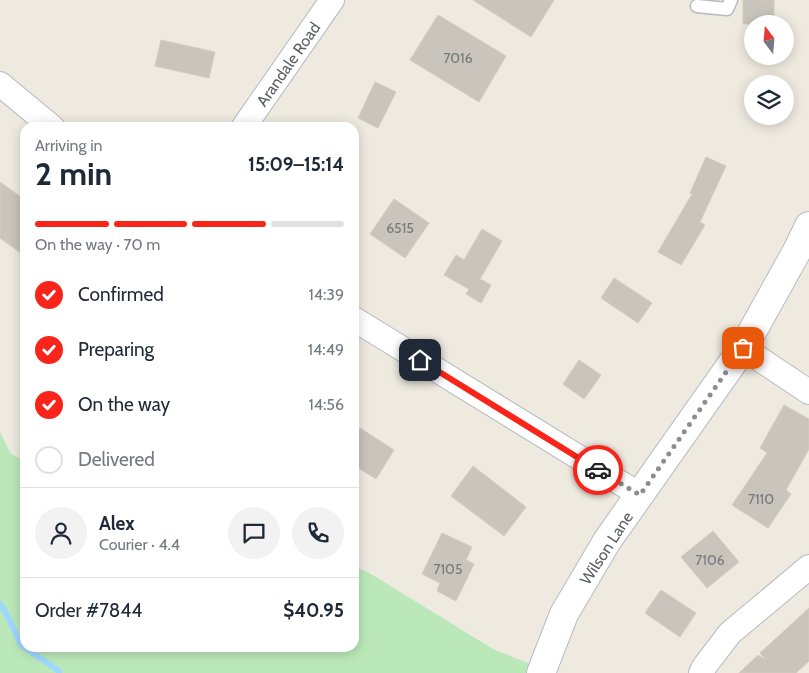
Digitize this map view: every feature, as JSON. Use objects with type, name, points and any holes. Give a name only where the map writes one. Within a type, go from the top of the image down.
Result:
[{"type":"main road","name":"Wilson Lane","points":[[541,673],[564,614],[607,541],[743,348],[809,226]]},
{"type":"street","name":"Arandale Road","points":[[247,122],[332,0]]},
{"type":"street","points":[[0,84],[45,122]]},
{"type":"street","points":[[359,323],[640,495]]},
{"type":"street","points":[[743,348],[809,392]]},
{"type":"street","points":[[701,673],[730,633],[809,567]]},
{"type":"lane","points":[[698,6],[728,9],[730,0]]},
{"type":"green space","points":[[0,432],[11,454],[20,458],[20,652],[359,652],[359,568],[493,649],[542,669],[541,673],[0,673]]},
{"type":"building","points":[[473,0],[554,0],[531,37]]},
{"type":"building","points":[[743,0],[774,0],[774,15],[744,15],[743,24]]},
{"type":"building","points":[[438,15],[506,56],[479,102],[410,60]]},
{"type":"building","points":[[161,40],[215,52],[209,78],[155,66]]},
{"type":"building","points":[[375,82],[396,92],[378,128],[358,118]]},
{"type":"building","points":[[706,157],[726,166],[700,222],[705,225],[681,265],[658,252],[692,194],[690,193]]},
{"type":"building","points":[[0,182],[20,196],[20,252],[0,238]]},
{"type":"building","points":[[394,199],[429,223],[405,258],[370,234]]},
{"type":"building","points":[[482,229],[502,241],[480,279],[491,285],[481,303],[466,294],[469,289],[444,275],[456,255],[464,260]]},
{"type":"building","points":[[614,278],[652,303],[638,323],[601,298]]},
{"type":"building","points":[[579,360],[601,375],[584,399],[563,384]]},
{"type":"building","points":[[784,405],[809,419],[809,449],[786,490],[791,494],[768,528],[732,505],[767,453],[760,448]]},
{"type":"building","points":[[360,428],[394,450],[376,479],[359,468]]},
{"type":"building","points":[[473,466],[526,507],[504,536],[451,496]]},
{"type":"building","points":[[713,531],[739,562],[707,588],[681,557]]},
{"type":"building","points":[[442,533],[472,547],[466,560],[474,564],[456,601],[437,591],[440,583],[422,574]]},
{"type":"building","points":[[661,590],[696,613],[680,637],[645,613]]},
{"type":"building","points":[[809,608],[809,661],[796,673],[739,673],[758,655],[766,660],[760,653]]},
{"type":"waterway","points":[[0,604],[20,643]]},
{"type":"waterway","points":[[31,652],[59,671],[59,673]]},
{"type":"way so far","points":[[598,470],[640,495],[743,348]]},
{"type":"route","points":[[420,360],[598,470]]}]
